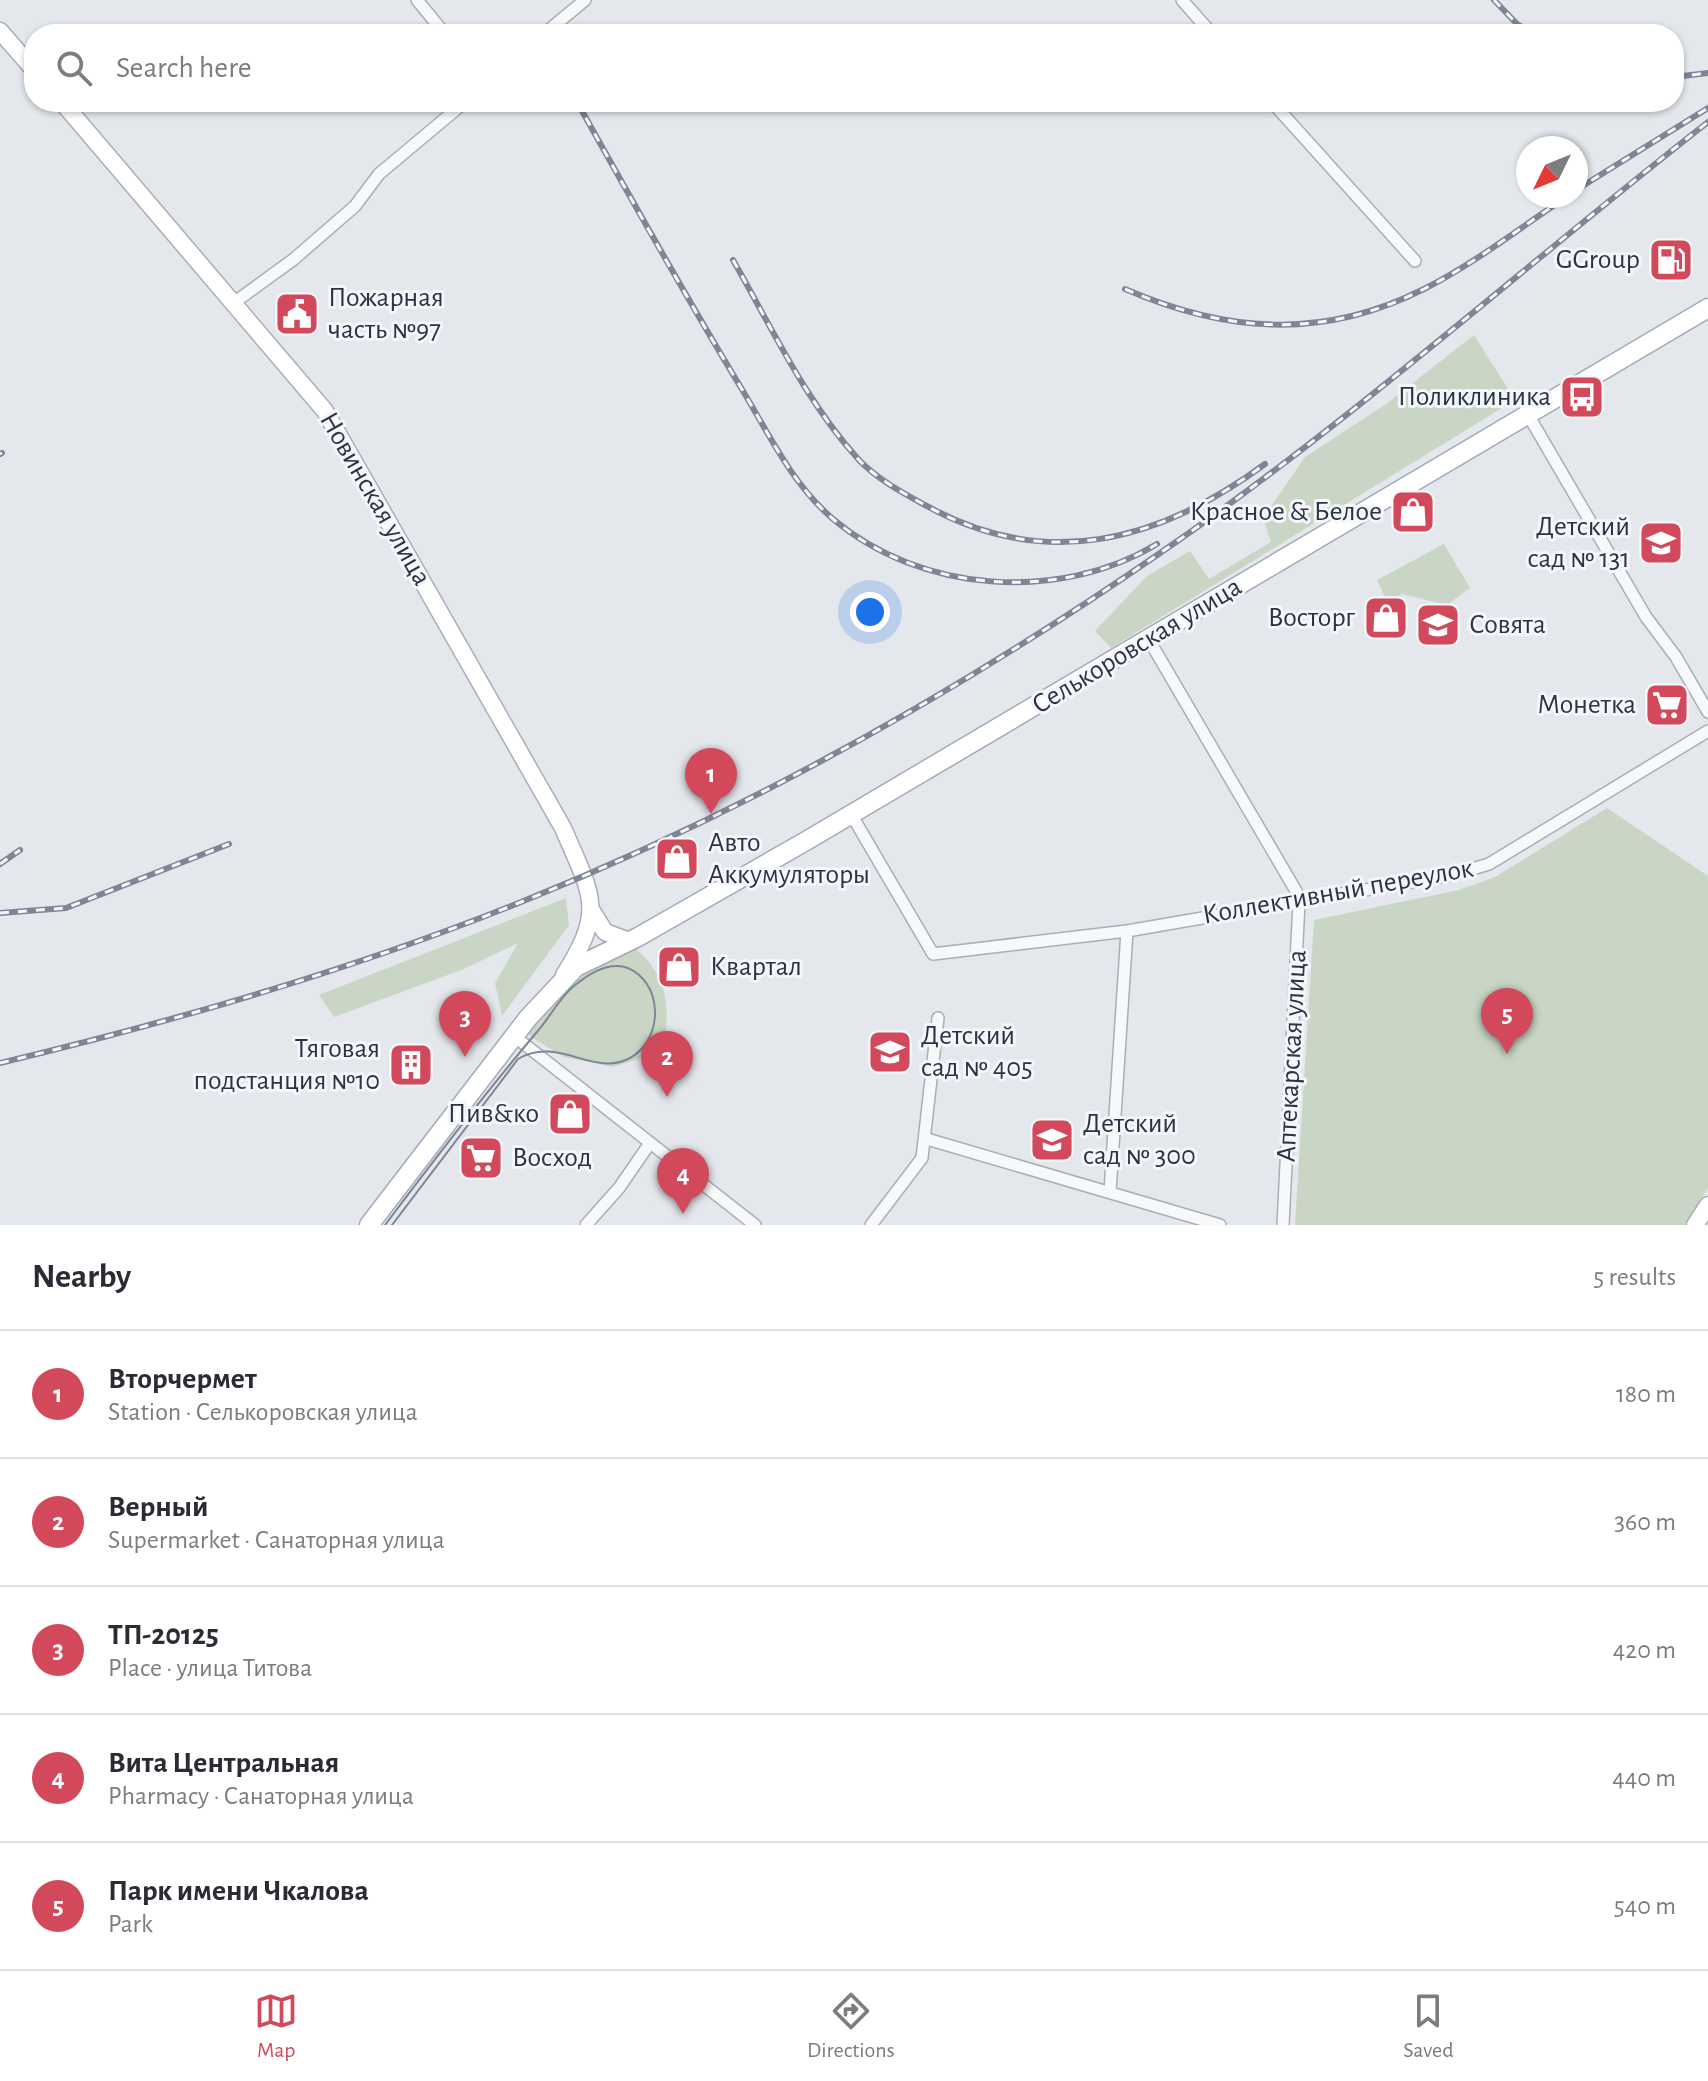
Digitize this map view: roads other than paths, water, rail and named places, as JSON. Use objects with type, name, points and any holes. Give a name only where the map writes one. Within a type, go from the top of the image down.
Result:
[{"type":"main road","points":[[0,31],[24,59]]},
{"type":"main road","name":"Новинская улица","points":[[71,112],[325,411],[563,828],[584,875],[592,911],[591,927],[563,976]]},
{"type":"main road","name":"Селькоровская улица","points":[[563,976],[851,814],[1708,308]]},
{"type":"main road","points":[[592,911],[605,932],[629,941]]},
{"type":"main road","points":[[372,1224],[563,976]]},
{"type":"main road","points":[[1695,1225],[1708,1205]]},
{"type":"street","points":[[417,0],[437,24]]},
{"type":"street","points":[[556,24],[585,0]]},
{"type":"street","points":[[1182,0],[1203,24]]},
{"type":"street","points":[[235,302],[294,259],[355,206],[379,174],[453,112]]},
{"type":"street","points":[[1281,112],[1415,261]]},
{"type":"street","points":[[1527,413],[1646,617],[1676,657],[1708,712]]},
{"type":"street","points":[[1149,640],[1299,902]]},
{"type":"street","name":"Коллективный переулок","points":[[851,814],[933,954],[1127,931],[1452,875],[1489,864],[1708,731]]},
{"type":"street","name":"Аптекарская улица","points":[[1283,1225],[1299,902]]},
{"type":"street","points":[[1110,1192],[1127,931]]},
{"type":"street","points":[[871,1225],[922,1158],[927,1139],[938,1018]]},
{"type":"street","points":[[514,1036],[755,1225]]},
{"type":"street","points":[[927,1139],[1220,1225]]},
{"type":"street","points":[[586,1225],[650,1143]]},
{"type":"tram line","points":[[385,1225],[569,991],[581,980],[605,968],[623,967],[639,975],[647,984],[655,1007],[652,1031],[640,1051],[616,1063],[547,1052],[518,1059],[392,1225]]},
{"type":"railway","points":[[1494,0],[1517,24]]},
{"type":"railway","points":[[1684,76],[1708,73]]},
{"type":"railway","points":[[1588,183],[1708,108]]},
{"type":"railway","points":[[583,112],[781,456],[805,490],[833,519],[868,544],[907,562],[948,575],[991,581],[1035,582],[1077,575],[1119,563],[1157,544]]},
{"type":"railway","points":[[0,1063],[132,1030],[263,992],[457,927],[689,828],[852,744],[1010,652],[1234,501],[1371,395],[1708,122]]},
{"type":"railway","points":[[1125,289],[1163,304],[1238,322],[1275,325],[1349,317],[1386,305],[1443,279],[1550,208]]},
{"type":"railway","points":[[733,260],[806,389],[859,460],[899,490],[970,526],[1014,538],[1057,542],[1100,539],[1142,529],[1184,513],[1265,464]]},
{"type":"railway","points":[[0,913],[66,908],[229,844]]},
{"type":"railway","points":[[0,864],[20,850]]},
{"type":"place","name":"GGroup","points":[[1671,260]]},
{"type":"place","name":"Пожарная часть №97","points":[[297,314]]},
{"type":"place","name":"Поликлиника","points":[[1582,397]]},
{"type":"place","name":"Красное & Белое","points":[[1413,512]]},
{"type":"place","name":"Детский сад № 131","points":[[1661,543]]},
{"type":"place","name":"Восторг","points":[[1386,618]]},
{"type":"place","name":"Совята","points":[[1438,625]]},
{"type":"place","name":"Монетка","points":[[1667,705]]},
{"type":"place","name":"Вторчермет","points":[[711,814]]},
{"type":"place","name":"Авто Аккумуляторы","points":[[677,859]]},
{"type":"place","name":"Квартал","points":[[679,967]]},
{"type":"place","name":"Детский сад № 405","points":[[890,1052]]},
{"type":"place","name":"Парк имени Чкалова","points":[[1507,1054]]},
{"type":"place","name":"ТП-20125","points":[[465,1057]]},
{"type":"place","name":"Тяговая подстанция №10","points":[[411,1065]]},
{"type":"place","name":"Верный","points":[[667,1097]]},
{"type":"place","name":"Пив&ко","points":[[570,1114]]},
{"type":"place","name":"Детский сад № 300","points":[[1052,1140]]},
{"type":"place","name":"Восход","points":[[481,1158]]},
{"type":"place","name":"Вита Центральная","points":[[683,1214]]}]
